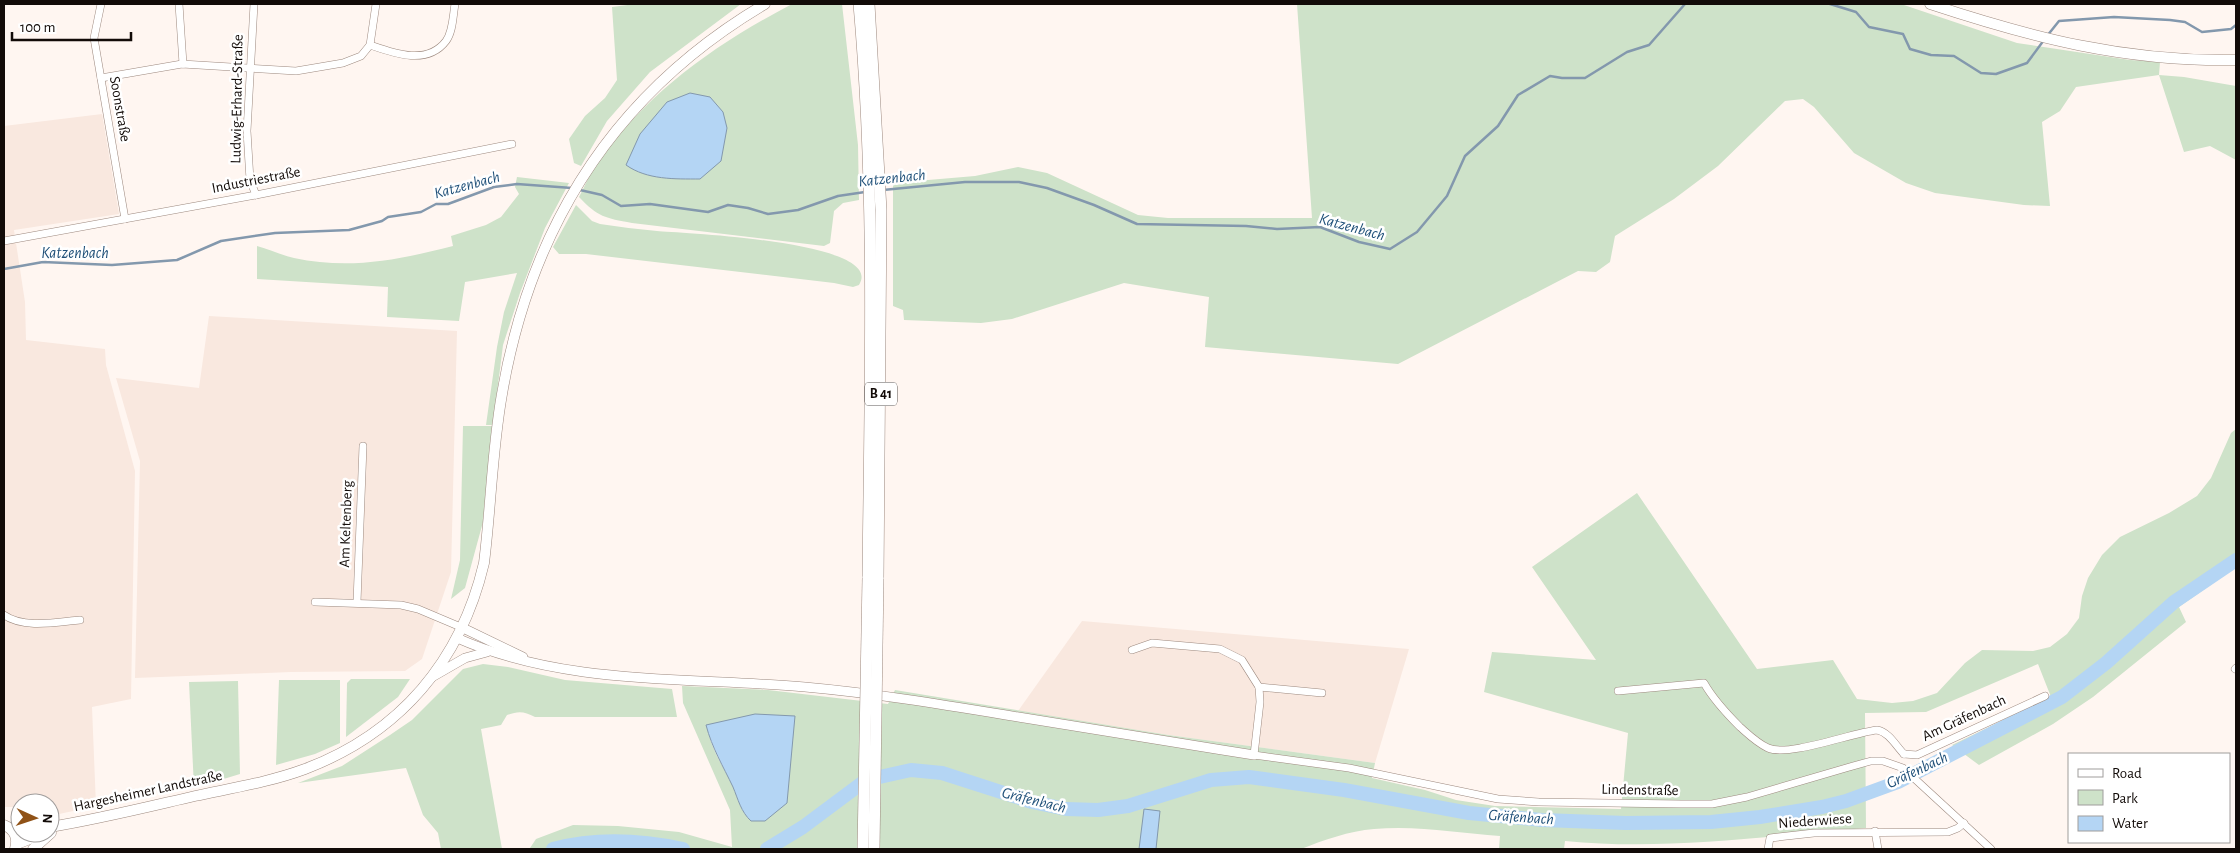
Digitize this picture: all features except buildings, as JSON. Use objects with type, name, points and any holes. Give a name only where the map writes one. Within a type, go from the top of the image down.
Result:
[{"type":"highway","name":"B 41","points":[[859,4],[874,179]]},
{"type":"highway","name":"B 41","points":[[869,4],[875,211],[874,849]]},
{"type":"highway","name":"B 41","points":[[863,849],[873,579]]},
{"type":"main road","name":"Hargesheimer Landstraße","points":[[60,827],[252,784],[305,769],[332,757],[371,735],[410,703],[431,678],[457,638],[463,628],[474,599],[484,563],[496,437],[513,341],[531,282],[561,214],[595,158],[645,96],[671,70],[738,20],[765,4]]},
{"type":"main road","points":[[1930,4],[2027,34],[2110,51],[2158,57],[2236,60]]},
{"type":"street","name":"Soonstraße","points":[[100,4],[94,38],[125,219]]},
{"type":"street","points":[[179,4],[183,64]]},
{"type":"street","name":"Ludwig-Erhard-Straße","points":[[254,4],[247,131],[250,180],[256,195]]},
{"type":"street","points":[[101,78],[183,64],[296,71],[343,63],[362,56],[370,45],[376,4]]},
{"type":"street","points":[[370,45],[402,56],[424,55],[447,41],[452,27],[455,4]]},
{"type":"street","name":"Industriestraße","points":[[4,241],[256,195],[512,144]]},
{"type":"street","name":"Am Keltenberg","points":[[357,602],[363,446]]},
{"type":"street","points":[[315,602],[357,602],[418,608],[510,651],[545,665]]},
{"type":"street","points":[[4,615],[17,621],[44,624],[80,620]]},
{"type":"street","points":[[457,638],[488,652],[545,665],[639,677],[805,687],[902,699],[1254,755],[1260,702],[1259,687],[1242,660],[1220,648],[1152,643],[1132,650]]},
{"type":"street","points":[[431,678],[465,658],[488,652]]},
{"type":"street","points":[[1618,691],[1704,682],[1710,694],[1736,723],[1754,739],[1769,748],[1787,750],[1876,730],[1882,731],[1904,754],[1901,766],[1991,849]]},
{"type":"street","points":[[1259,687],[1322,692]]},
{"type":"street","name":"Am Gräfenbach","points":[[1904,754],[1916,755],[2045,696]]},
{"type":"street","name":"Lindenstraße","points":[[1254,755],[1349,768],[1498,799],[1598,803],[1712,804],[1773,790],[1871,762],[1883,761],[1901,766]]},
{"type":"street","name":"Niederwiese","points":[[1768,849],[1770,838],[1814,833],[1875,831],[1948,832],[1964,823]]},
{"type":"street","points":[[1875,831],[1878,849]]},
{"type":"shaded area","points":[[102,114],[119,214],[14,230],[25,302],[26,340],[105,349],[106,365],[135,471],[131,699],[92,707],[96,806],[60,814],[60,793],[10,793],[10,807],[4,807],[4,126]]},
{"type":"shaded area","points":[[209,316],[457,331],[451,572],[422,659],[405,671],[291,672],[135,678],[140,461],[116,378],[199,388]]},
{"type":"shaded area","points":[[1082,621],[1409,649],[1375,763],[1168,735],[1018,711]]},
{"type":"green space","points":[[635,4],[741,4],[650,72],[607,121],[581,166],[574,163],[569,139],[585,116],[605,98],[617,80],[612,7]]},
{"type":"green space","points":[[792,4],[842,4],[858,145],[859,200],[843,203],[834,211],[830,243],[824,246],[615,220],[597,213],[579,197],[594,167],[617,137],[661,92],[710,53]]},
{"type":"green space","points":[[1297,4],[1901,4],[2017,43],[2130,60],[2160,62],[2159,75],[2076,87],[2060,111],[2042,122],[2050,206],[2024,205],[1935,193],[1906,183],[1854,153],[1814,107],[1803,99],[1785,101],[1718,166],[1674,199],[1615,236],[1610,262],[1596,272],[1578,271],[1398,364],[1205,347],[1209,297],[1124,283],[1012,319],[981,323],[904,320],[903,310],[893,306],[893,183],[975,176],[1018,167],[1047,173],[1138,215],[1168,218],[1312,218]]},
{"type":"green space","points":[[2159,75],[2184,77],[2236,86],[2236,160],[2210,146],[2184,152]]},
{"type":"green space","points":[[517,177],[569,183],[545,228],[520,293],[503,345],[493,425],[486,425],[497,347],[504,312],[517,273],[465,282],[459,321],[387,317],[388,287],[257,279],[257,246],[294,258],[315,262],[354,263],[393,259],[453,246],[451,236],[486,225],[501,217],[519,194],[515,187]]},
{"type":"green space","points":[[576,205],[592,221],[600,224],[657,231],[738,237],[813,249],[842,258],[859,270],[859,285],[853,287],[834,283],[586,254],[559,254],[553,247]]},
{"type":"green space","points":[[463,426],[492,426],[483,522],[465,588],[451,599],[460,560]]},
{"type":"green space","points":[[2236,429],[2236,567],[2179,607],[2186,622],[2093,697],[2053,724],[1979,765],[1952,745],[2051,697],[2038,664],[1926,712],[1865,713],[1866,828],[1678,843],[1603,844],[1565,841],[1564,849],[1499,849],[1500,836],[1390,828],[1346,834],[1301,849],[524,849],[530,848],[536,839],[573,825],[618,826],[679,832],[732,847],[730,810],[683,703],[682,686],[768,690],[888,704],[895,690],[1168,735],[1375,763],[1372,778],[1425,790],[1456,800],[1495,806],[1621,809],[1628,733],[1484,692],[1492,652],[1596,660],[1532,567],[1637,493],[1757,669],[1833,660],[1857,699],[1892,703],[1913,701],[1937,693],[1965,663],[1982,650],[2033,651],[2050,647],[2067,634],[2079,618],[2082,596],[2088,578],[2102,555],[2120,537],[2169,513],[2197,496],[2211,478],[2231,433]],"holes":[[[707,725],[751,821],[742,809],[733,786],[714,749]]]},
{"type":"green space","points":[[483,664],[508,667],[565,680],[672,689],[677,717],[535,717],[518,712],[507,715],[501,725],[481,729],[502,849],[441,849],[438,833],[423,815],[406,768],[298,783],[342,766],[412,720],[463,669]]},
{"type":"green space","points":[[351,679],[410,679],[398,697],[346,737],[347,683]]},
{"type":"green space","points":[[279,680],[340,680],[340,743],[315,754],[276,765]]},
{"type":"green space","points":[[238,681],[240,774],[194,788],[189,682]]},
{"type":"water","points":[[690,93],[710,97],[723,112],[727,128],[721,161],[700,179],[671,179],[652,176],[643,174],[626,165],[640,134],[667,102]]},
{"type":"water","points":[[755,714],[795,716],[787,803],[765,821],[751,821],[745,814],[706,725]]},
{"type":"water","points":[[1144,809],[1160,811],[1156,849],[1139,849]]},
{"type":"waterway","name":"Katzenbach","points":[[883,190],[965,182],[1019,182],[1047,188],[1094,205],[1137,224],[1246,226],[1277,229],[1320,227],[1359,242],[1390,249],[1417,232],[1447,196],[1465,156],[1498,126],[1518,95],[1550,76],[1585,78],[1627,52],[1649,45],[1685,4]]},
{"type":"waterway","name":"Katzenbach","points":[[1830,4],[1856,12],[1869,27],[1903,34],[1910,49],[1931,55],[1954,56],[1981,73],[1996,74],[2027,63],[2044,40]]},
{"type":"waterway","name":"Katzenbach","points":[[2047,36],[2059,21],[2114,17],[2185,22],[2202,32],[2231,29],[2236,25]]},
{"type":"waterway","name":"Katzenbach","points":[[4,269],[43,262],[112,265],[177,260],[221,241],[275,233],[349,230],[382,221],[388,217],[421,212],[436,204],[448,204],[494,187],[517,184],[572,188]]},
{"type":"waterway","name":"Katzenbach","points":[[580,190],[602,195],[621,206],[650,204],[708,212],[728,205],[768,214],[798,210],[838,196],[865,192]]},
{"type":"waterway","name":"Gräfenbach","points":[[767,849],[803,827],[866,780],[911,770],[942,773],[1032,802],[1066,809],[1098,810],[1128,806],[1211,780],[1249,777],[1344,790],[1469,813],[1542,820],[1626,823],[1711,822],[1760,817],[1822,807],[1846,801],[1898,782],[2062,697],[2106,663],[2174,602],[2236,560]]},
{"type":"waterway","name":"Gräfenbach","points":[[553,849],[585,843],[618,841],[683,849]]}]
